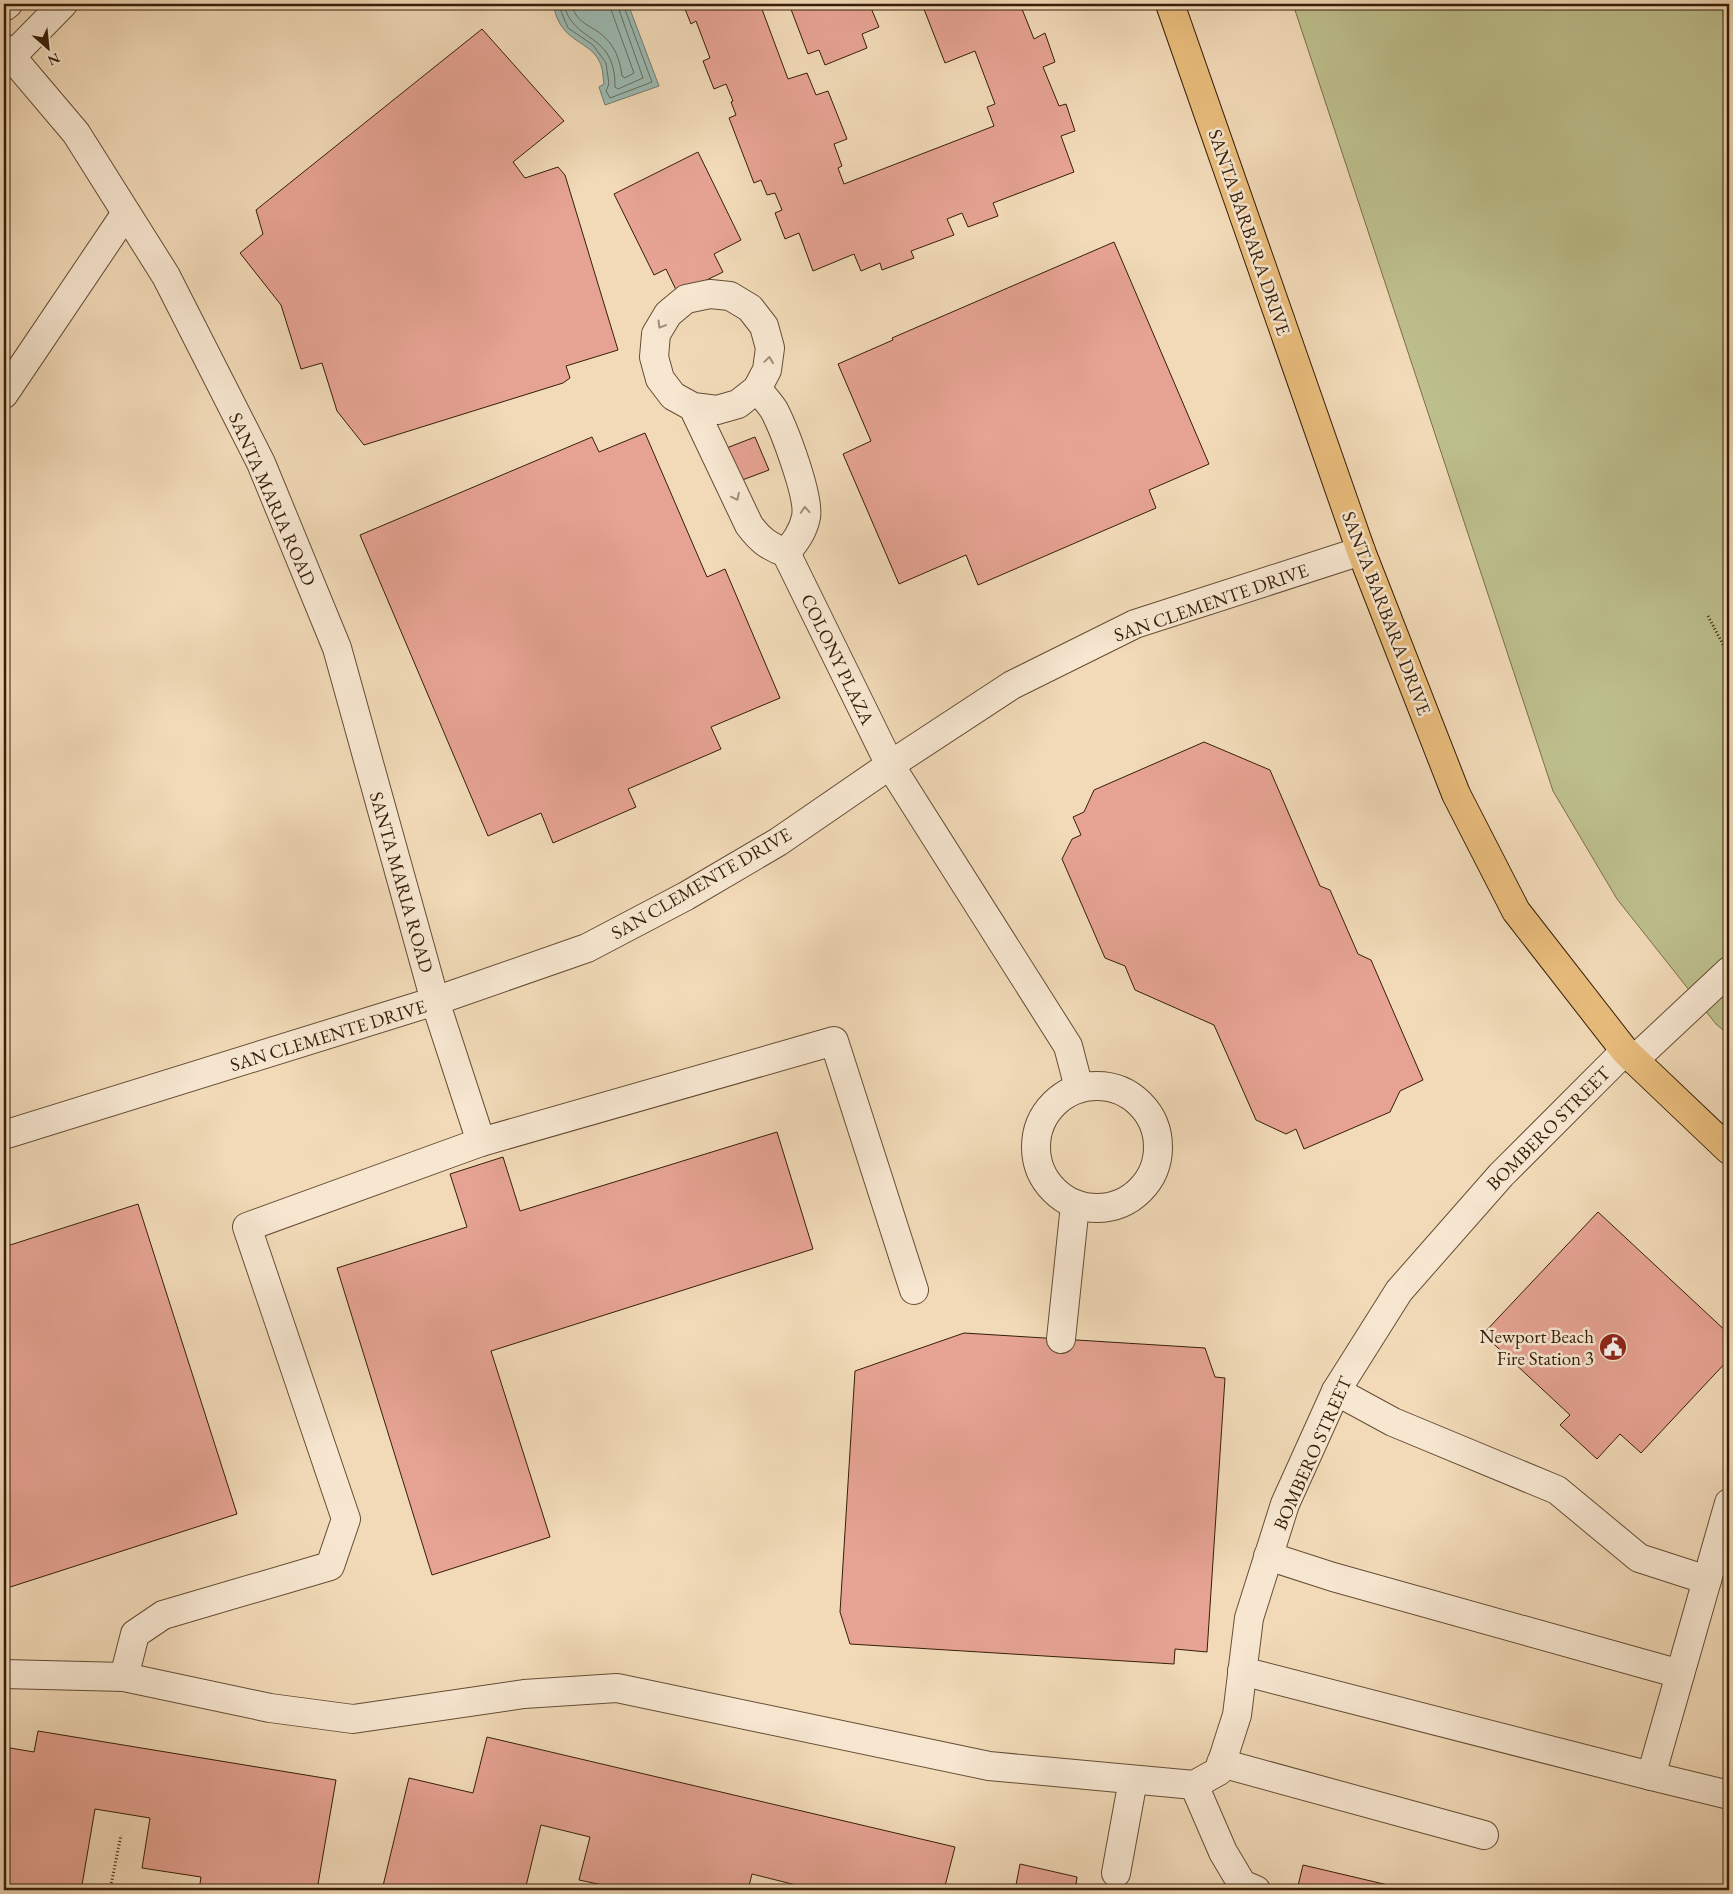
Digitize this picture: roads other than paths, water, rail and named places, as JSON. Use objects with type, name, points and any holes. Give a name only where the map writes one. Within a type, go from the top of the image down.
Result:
[{"type":"main road","name":"SANTA BARBARA DRIVE","points":[[1170,4],[1362,551],[1456,794],[1516,911],[1629,1056],[1729,1150]]},
{"type":"street","points":[[4,7],[8,4]]},
{"type":"street","points":[[7,52],[63,4]]},
{"type":"street","name":"SANTA MARIA ROAD","points":[[7,52],[76,133],[166,276],[261,463],[336,648],[436,1001],[482,1142]]},
{"type":"street","points":[[4,394],[126,213]]},
{"type":"street","points":[[710,294],[730,296],[750,308],[764,326],[770,348],[767,370],[757,389],[738,404],[717,410],[693,407],[674,396],[660,379],[654,357],[656,334],[668,314],[686,299],[710,294]]},
{"type":"street","points":[[693,407],[750,524],[767,546],[786,553],[800,535],[807,515],[802,489],[781,426],[773,410],[757,389]]},
{"type":"street","name":"SAN CLEMENTE DRIVE","points":[[4,1135],[436,1001],[587,948],[686,896],[778,842],[890,764],[1012,685],[1136,624],[1362,551]]},
{"type":"street","name":"COLONY PLAZA","points":[[786,553],[890,764],[1068,1046],[1079,1088]]},
{"type":"street","name":"BOMBERO STREET","points":[[1220,1767],[1237,1715],[1248,1618],[1285,1504],[1336,1392],[1399,1292],[1501,1174],[1629,1056],[1729,971]]},
{"type":"street","points":[[124,1676],[135,1634],[163,1615],[330,1566],[346,1520],[247,1226],[482,1142],[834,1041],[914,1290]]},
{"type":"street","points":[[1100,1085],[1121,1090],[1139,1101],[1152,1117],[1159,1138],[1158,1159],[1151,1179],[1136,1195],[1117,1205],[1097,1208],[1076,1204],[1059,1195],[1046,1181],[1038,1163],[1036,1145],[1039,1126],[1048,1109],[1062,1096],[1079,1088],[1100,1085]]},
{"type":"street","points":[[1062,1339],[1076,1204]]},
{"type":"street","points":[[1336,1392],[1393,1422],[1557,1490],[1640,1558],[1707,1580]]},
{"type":"street","points":[[1651,1776],[1729,1502]]},
{"type":"street","points":[[1268,1556],[1333,1577],[1680,1674]]},
{"type":"street","points":[[1242,1671],[1729,1795]]},
{"type":"street","points":[[4,1674],[124,1676],[270,1708],[353,1719],[524,1694],[617,1688],[989,1766],[1194,1785],[1220,1767],[1484,1835]]},
{"type":"street","points":[[1116,1873],[1133,1780]]},
{"type":"street","points":[[1194,1785],[1224,1852],[1242,1884],[1256,1890]]},
{"type":"water","points":[[553,4],[628,4],[659,86],[605,105],[599,87],[604,84],[601,65],[590,50],[569,35],[562,27]]},
{"type":"place","name":"Newport Beach Fire Station 3","points":[[1613,1347]]}]
